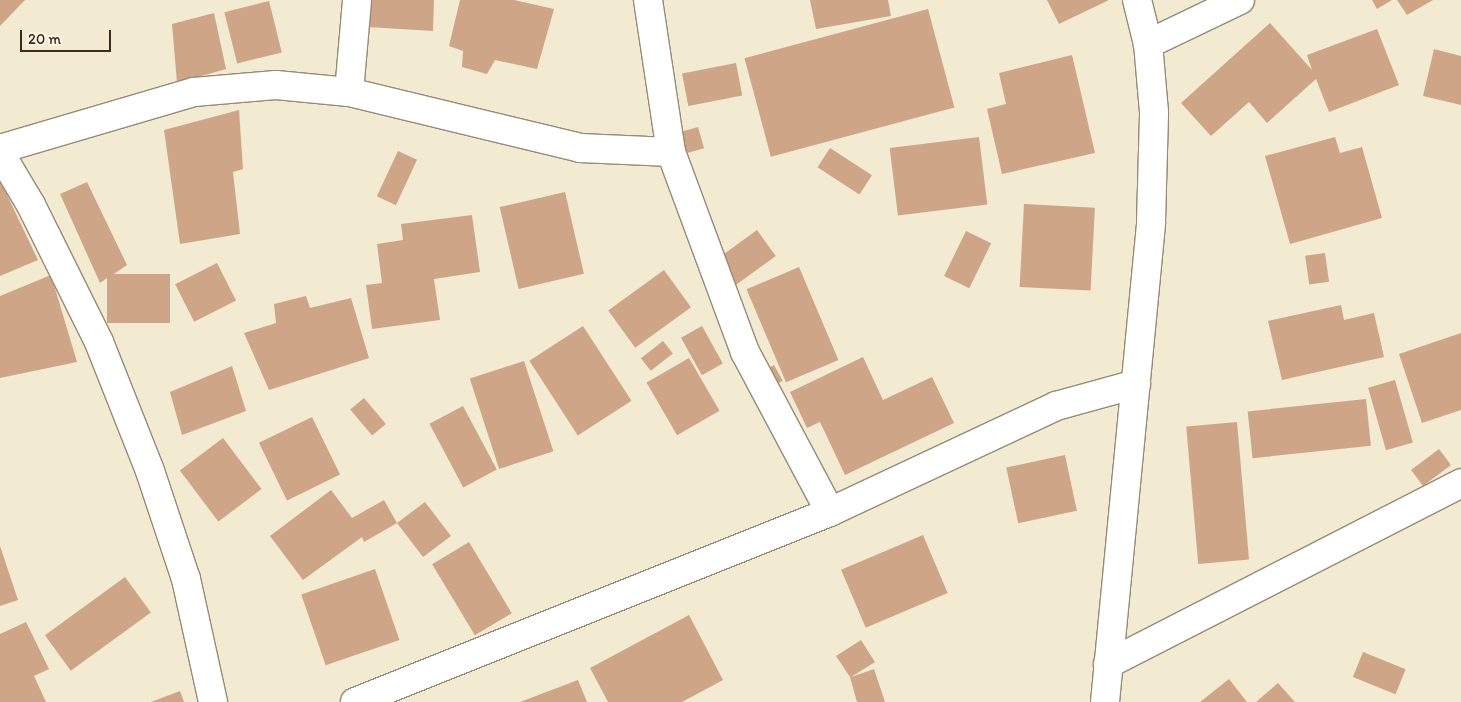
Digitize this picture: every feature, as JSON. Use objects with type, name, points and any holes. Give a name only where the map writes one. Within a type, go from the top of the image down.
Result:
[{"type":"street","points":[[349,92],[357,0]]},
{"type":"street","points":[[648,0],[672,152],[745,352],[830,512]]},
{"type":"street","points":[[1105,702],[1151,222],[1154,112],[1148,44],[1137,0]]},
{"type":"street","points":[[1148,44],[1240,0]]},
{"type":"street","points":[[213,702],[186,580],[150,471],[99,342],[32,205],[0,151],[194,92],[276,85],[349,92],[580,148],[672,152]]},
{"type":"street","points":[[355,702],[830,512],[1056,406],[1136,384]]},
{"type":"street","points":[[1108,664],[1461,483]]},
{"type":"building","points":[[0,0],[25,0],[0,26]]},
{"type":"building","points":[[369,0],[434,0],[433,31],[367,27]]},
{"type":"building","points":[[460,0],[514,0],[554,9],[537,69],[495,60],[487,74],[462,67],[463,51],[449,46]]},
{"type":"building","points":[[810,0],[888,0],[891,16],[816,29]]},
{"type":"building","points":[[1047,0],[1109,0],[1059,24]]},
{"type":"building","points":[[1372,0],[1392,0],[1377,9]]},
{"type":"building","points":[[1397,0],[1433,0],[1407,15]]},
{"type":"building","points":[[269,1],[282,52],[237,64],[224,12]]},
{"type":"building","points":[[928,9],[954,108],[771,157],[744,58]]},
{"type":"building","points":[[214,13],[226,69],[177,83],[172,24]]},
{"type":"building","points":[[1270,23],[1312,70],[1307,55],[1377,29],[1399,85],[1329,112],[1316,79],[1267,123],[1249,102],[1211,136],[1181,103]]},
{"type":"building","points":[[1434,49],[1461,56],[1461,105],[1423,96]]},
{"type":"building","points":[[1072,55],[1095,153],[1002,174],[987,109],[1006,104],[999,73]]},
{"type":"building","points":[[736,63],[742,95],[688,106],[682,73]]},
{"type":"building","points":[[239,110],[243,169],[233,172],[240,234],[180,244],[164,130]]},
{"type":"building","points":[[698,127],[704,148],[682,154],[676,133]]},
{"type":"building","points":[[979,137],[987,204],[898,215],[890,148]]},
{"type":"building","points":[[1335,137],[1340,153],[1362,147],[1382,218],[1290,244],[1265,156]]},
{"type":"building","points":[[830,148],[872,175],[859,195],[817,167]]},
{"type":"building","points":[[398,151],[417,160],[396,205],[377,196]]},
{"type":"building","points":[[0,180],[38,260],[0,276]]},
{"type":"building","points":[[87,182],[127,265],[114,274],[170,274],[170,323],[107,323],[107,278],[100,283],[60,194]]},
{"type":"building","points":[[565,192],[584,274],[519,289],[500,207]]},
{"type":"building","points":[[1024,204],[1095,208],[1091,291],[1020,287]]},
{"type":"building","points":[[472,215],[480,272],[434,279],[440,320],[372,329],[366,285],[382,283],[377,244],[403,240],[401,224]]},
{"type":"building","points":[[757,230],[776,256],[736,285],[717,259]]},
{"type":"building","points":[[966,231],[991,243],[969,288],[944,276]]},
{"type":"building","points":[[1325,253],[1329,282],[1309,285],[1305,256]]},
{"type":"building","points":[[217,263],[236,300],[194,322],[175,284]]},
{"type":"building","points":[[799,267],[838,360],[786,382],[747,289]]},
{"type":"building","points":[[664,270],[691,307],[635,348],[608,311]]},
{"type":"building","points":[[51,275],[77,362],[0,378],[0,296]]},
{"type":"building","points":[[306,296],[310,308],[351,298],[369,358],[269,390],[244,333],[276,323],[274,304]]},
{"type":"building","points":[[1341,305],[1344,320],[1374,313],[1384,357],[1282,380],[1268,321]]},
{"type":"building","points":[[583,326],[631,401],[578,435],[529,361]]},
{"type":"building","points":[[702,326],[723,364],[702,375],[681,338]]},
{"type":"building","points":[[1461,333],[1461,410],[1422,423],[1399,354]]},
{"type":"building","points":[[663,341],[673,354],[651,371],[641,358]]},
{"type":"building","points":[[863,357],[883,400],[932,377],[954,423],[845,475],[820,422],[807,428],[790,392]]},
{"type":"building","points":[[689,358],[720,411],[677,435],[647,383]]},
{"type":"building","points":[[524,361],[553,451],[499,469],[470,379]]},
{"type":"building","points":[[774,365],[783,381],[768,389],[759,373]]},
{"type":"building","points":[[232,366],[246,411],[182,435],[170,392]]},
{"type":"building","points":[[1395,380],[1413,442],[1386,450],[1368,388]]},
{"type":"building","points":[[364,398],[386,424],[372,436],[350,410]]},
{"type":"building","points":[[1366,399],[1371,446],[1253,458],[1248,411]]},
{"type":"building","points":[[463,406],[497,470],[463,487],[429,424]]},
{"type":"building","points":[[312,417],[340,475],[287,500],[259,443]]},
{"type":"building","points":[[1237,422],[1249,559],[1198,564],[1186,426]]},
{"type":"building","points":[[223,438],[262,489],[218,522],[180,470]]},
{"type":"building","points":[[1439,449],[1451,465],[1423,486],[1411,470]]},
{"type":"building","points":[[1065,455],[1077,511],[1018,523],[1006,467]]},
{"type":"building","points":[[331,490],[352,518],[384,500],[397,523],[364,542],[362,537],[303,580],[270,536]]},
{"type":"building","points":[[425,502],[451,536],[423,557],[397,523]]},
{"type":"building","points":[[923,535],[948,593],[866,628],[841,570]]},
{"type":"building","points":[[469,542],[512,613],[475,635],[432,564]]},
{"type":"building","points":[[0,546],[18,600],[0,606]]},
{"type":"building","points":[[375,569],[399,640],[326,665],[301,594]]},
{"type":"building","points":[[125,577],[151,613],[71,671],[45,635]]},
{"type":"building","points":[[689,615],[723,680],[682,702],[608,702],[590,668]]},
{"type":"building","points":[[26,622],[49,669],[34,676],[46,702],[0,702],[0,634]]},
{"type":"building","points":[[861,640],[875,662],[851,677],[874,669],[885,702],[857,702],[850,677],[836,656]]},
{"type":"building","points":[[1363,652],[1406,669],[1396,694],[1353,677]]},
{"type":"building","points":[[1229,679],[1247,702],[1200,702]]},
{"type":"building","points":[[578,680],[587,702],[520,702]]},
{"type":"building","points":[[1278,683],[1295,702],[1256,702]]},
{"type":"building","points":[[180,691],[184,702],[151,702]]}]
